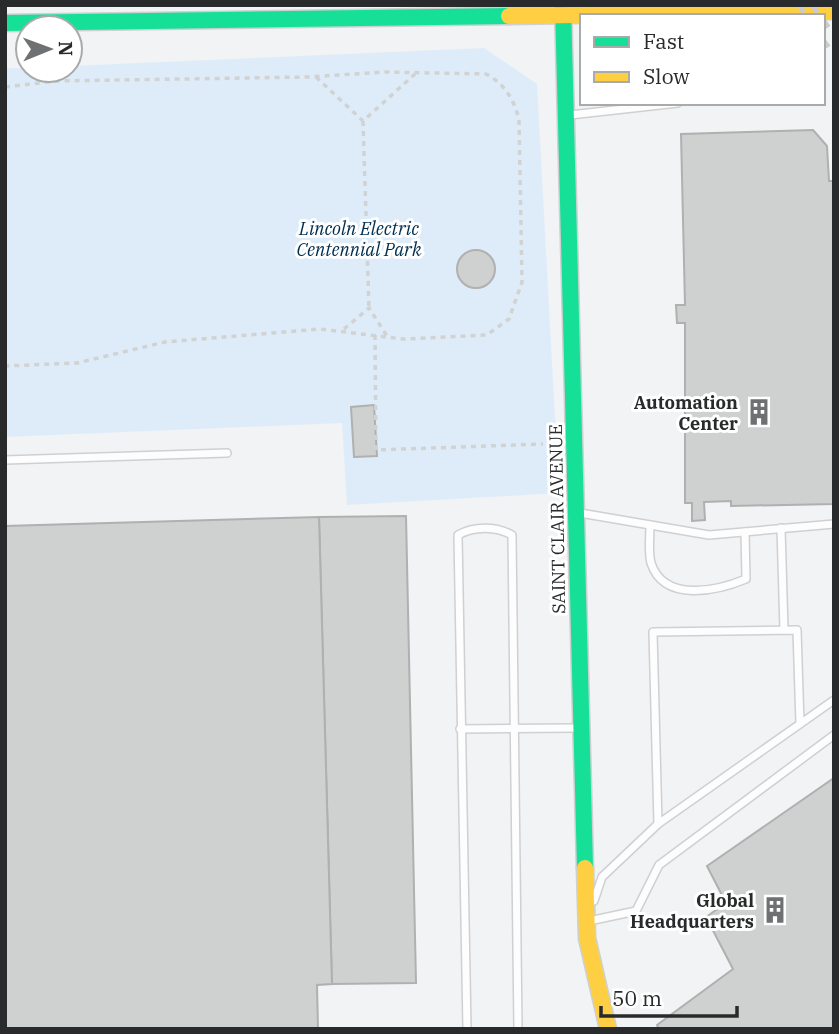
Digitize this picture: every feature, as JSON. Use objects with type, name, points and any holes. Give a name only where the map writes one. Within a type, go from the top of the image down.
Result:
[{"type":"street","points":[[5,23],[70,18],[563,9],[834,11]]},
{"type":"street","name":"SAINT CLAIR AVENUE","points":[[563,9],[587,938],[608,1029]]},
{"type":"lane","points":[[566,116],[661,105]]},
{"type":"lane","points":[[5,460],[227,453]]},
{"type":"lane","points":[[576,512],[709,534],[834,524]]},
{"type":"lane","points":[[650,525],[651,562],[664,583],[685,590],[720,589],[746,579],[745,532]]},
{"type":"lane","points":[[781,528],[784,630]]},
{"type":"lane","points":[[467,1029],[458,535],[470,529],[502,529],[512,535],[517,1029]]},
{"type":"lane","points":[[658,824],[653,632],[797,630],[800,724]]},
{"type":"lane","points":[[587,922],[602,877],[658,824],[834,700]]},
{"type":"lane","points":[[460,729],[582,728]]},
{"type":"lane","points":[[587,922],[636,911],[659,865],[834,735]]},
{"type":"path","points":[[363,121],[416,73]]},
{"type":"path","points":[[5,87],[56,81],[416,73],[486,75],[496,79],[516,107],[519,120],[522,282],[509,319],[487,335],[387,337],[342,330],[210,337],[165,342],[77,363],[5,366]]},
{"type":"path","points":[[316,77],[363,121],[369,308],[387,337]]},
{"type":"path","points":[[342,330],[369,308]]},
{"type":"path","points":[[375,335],[376,450],[542,444]]},
{"type":"green space","name":"Lincoln Electric Centennial Park","points":[[484,48],[537,84],[559,493],[347,505],[342,423],[5,437],[5,68],[14,68],[14,84],[84,84],[84,65]]},
{"type":"building","name":"Automation Center","points":[[813,130],[827,146],[829,181],[834,181],[834,504],[731,506],[731,501],[704,502],[705,520],[692,521],[692,503],[685,503],[685,323],[677,323],[676,305],[685,305],[681,134]]},
{"type":"building","points":[[476,250],[489,256],[495,269],[489,282],[476,288],[463,282],[457,269],[463,256]]},
{"type":"building","points":[[374,405],[377,456],[354,457],[351,407]]},
{"type":"building","points":[[406,516],[416,983],[332,984],[319,517]]},
{"type":"building","points":[[319,517],[332,984],[317,985],[318,1029],[5,1029],[5,526]]},
{"type":"building","name":"Global Headquarters","points":[[834,778],[834,1029],[659,1029],[657,1025],[733,969],[706,917],[726,903],[707,866]]},
{"type":"railway","points":[[799,5],[805,14]]},
{"type":"railway","points":[[812,5],[819,14]]},
{"type":"railway","points":[[825,23],[834,35]]},
{"type":"railway","points":[[825,43],[834,54]]},
{"type":"traffic: fast","points":[[563,5],[585,868]]},
{"type":"traffic: fast","points":[[5,23],[509,16]]},
{"type":"traffic: slow","points":[[639,14],[834,11]]},
{"type":"traffic: slow","points":[[509,16],[580,15]]},
{"type":"traffic: slow","points":[[585,868],[587,938],[608,1029]]},
{"type":"place","name":"Automation Center","points":[[759,412]]},
{"type":"place","name":"Global Headquarters","points":[[775,910]]}]
